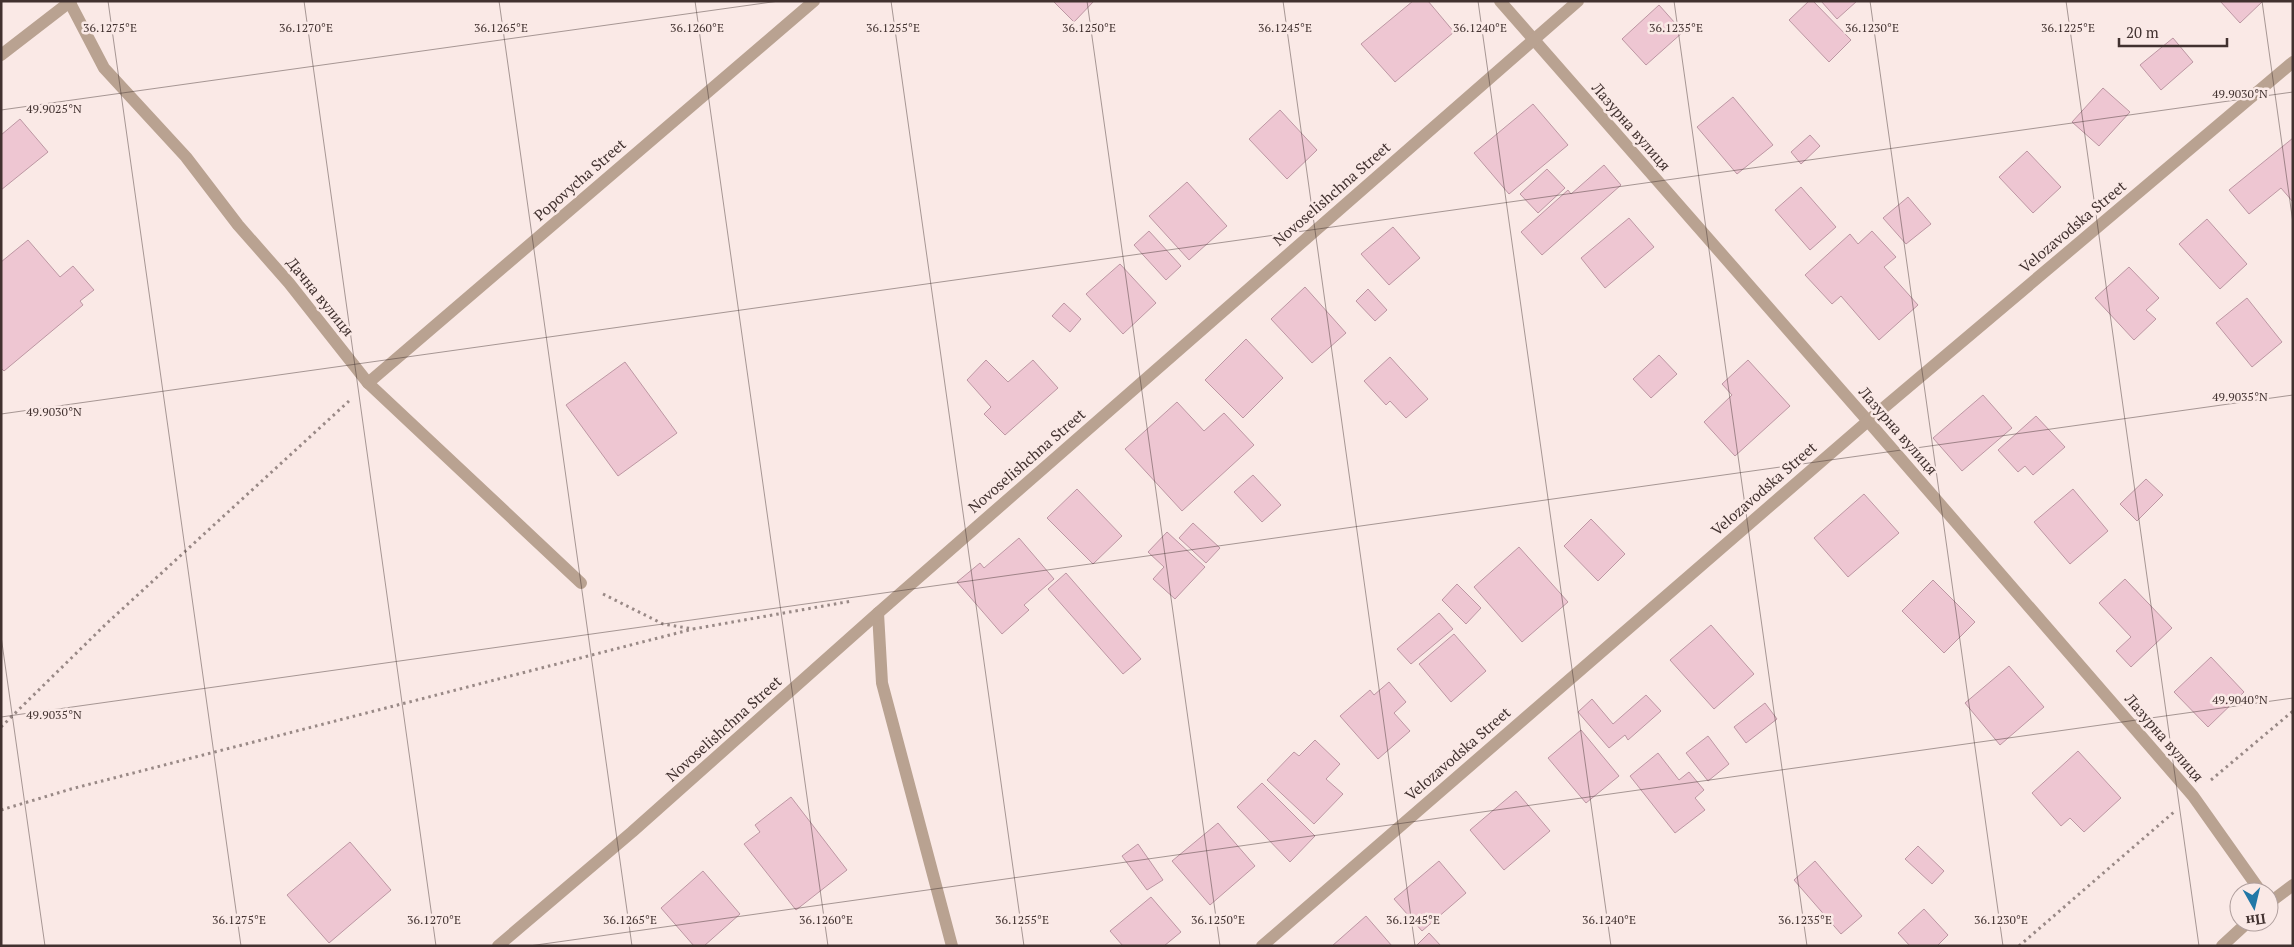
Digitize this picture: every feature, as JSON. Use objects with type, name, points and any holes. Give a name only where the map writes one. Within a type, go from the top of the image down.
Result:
[{"type":"street","name":"Popovycha Street","points":[[368,383],[814,1]]},
{"type":"street","name":"Лазурна вулиця","points":[[1500,1],[2193,796],[2254,882]]},
{"type":"street","name":"Novoselishchna Street","points":[[498,946],[632,832],[878,613],[1578,1]]},
{"type":"street","name":"Дачна вулиця","points":[[70,2],[104,68],[186,157],[238,225],[289,283],[368,383],[581,583]]},
{"type":"street","points":[[1,55],[70,2]]},
{"type":"street","name":"Velozavodska Street","points":[[1262,946],[1868,421],[2293,62]]},
{"type":"street","points":[[878,613],[882,683],[952,946]]},
{"type":"street","points":[[2279,896],[2293,885]]},
{"type":"street","points":[[2222,946],[2237,932]]},
{"type":"path","points":[[1,727],[106,624],[368,383]]},
{"type":"path","points":[[581,583],[663,624],[693,629]]},
{"type":"path","points":[[1,810],[81,787],[693,629],[859,599],[878,613]]},
{"type":"path","points":[[2019,946],[2293,711]]},
{"type":"building","points":[[1053,1],[1094,1],[1074,22]]},
{"type":"building","points":[[1413,1],[1428,1],[1454,32],[1395,82],[1361,44]]},
{"type":"building","points":[[1809,1],[1813,1],[1851,40],[1829,62],[1789,20]]},
{"type":"building","points":[[1821,1],[1857,1],[1837,19]]},
{"type":"building","points":[[2220,1],[2263,1],[2240,23]]},
{"type":"building","points":[[1659,5],[1683,32],[1646,65],[1622,39]]},
{"type":"building","points":[[2173,38],[2193,62],[2161,90],[2140,65]]},
{"type":"building","points":[[2103,88],[2130,112],[2099,146],[2072,122]]},
{"type":"building","points":[[1733,97],[1773,145],[1737,174],[1697,127]]},
{"type":"building","points":[[1533,104],[1568,145],[1509,194],[1474,153]]},
{"type":"building","points":[[1280,110],[1317,150],[1287,179],[1249,139]]},
{"type":"building","points":[[20,119],[48,152],[1,190],[1,135]]},
{"type":"building","points":[[1810,135],[1820,146],[1801,164],[1791,152]]},
{"type":"building","points":[[2293,138],[2293,202],[2281,188],[2249,214],[2229,190]]},
{"type":"building","points":[[2027,151],[2061,187],[2033,213],[1999,177]]},
{"type":"building","points":[[1604,165],[1621,185],[1542,255],[1521,232],[1568,190],[1571,194]]},
{"type":"building","points":[[1547,169],[1565,188],[1538,213],[1520,194]]},
{"type":"building","points":[[1187,182],[1227,226],[1189,260],[1149,216]]},
{"type":"building","points":[[1801,187],[1836,227],[1810,250],[1775,210]]},
{"type":"building","points":[[1908,197],[1931,224],[1906,244],[1883,218]]},
{"type":"building","points":[[1629,218],[1654,247],[1605,288],[1581,258]]},
{"type":"building","points":[[2207,219],[2247,264],[2220,289],[2179,244]]},
{"type":"building","points":[[1393,227],[1420,258],[1389,285],[1361,254]]},
{"type":"building","points":[[1149,231],[1181,266],[1166,280],[1134,245]]},
{"type":"building","points":[[1872,231],[1896,257],[1884,267],[1918,305],[1879,340],[1841,296],[1832,304],[1805,275],[1850,234],[1858,244]]},
{"type":"building","points":[[28,240],[60,277],[73,266],[94,290],[80,301],[83,305],[4,371],[1,368],[1,262]]},
{"type":"building","points":[[1120,264],[1156,303],[1123,334],[1086,294]]},
{"type":"building","points":[[2129,267],[2159,298],[2146,310],[2156,319],[2134,340],[2095,298]]},
{"type":"building","points":[[1305,287],[1346,333],[1312,363],[1271,319]]},
{"type":"building","points":[[1368,289],[1387,310],[1375,321],[1356,301]]},
{"type":"building","points":[[2247,298],[2282,342],[2252,367],[2216,323]]},
{"type":"building","points":[[1064,303],[1081,319],[1070,332],[1052,316]]},
{"type":"building","points":[[1246,339],[1283,378],[1243,418],[1205,380]]},
{"type":"building","points":[[1659,355],[1677,374],[1651,398],[1633,379]]},
{"type":"building","points":[[1390,357],[1428,399],[1406,418],[1390,401],[1386,405],[1364,381]]},
{"type":"building","points":[[986,360],[1008,382],[1033,360],[1058,388],[1005,435],[984,414],[991,407],[967,380]]},
{"type":"building","points":[[1748,360],[1790,406],[1735,456],[1704,422],[1732,395],[1722,384]]},
{"type":"building","points":[[625,362],[677,433],[618,476],[566,405]]},
{"type":"building","points":[[1983,395],[2012,428],[1962,471],[1933,438]]},
{"type":"building","points":[[1177,402],[1204,431],[1224,413],[1254,445],[1182,511],[1125,449]]},
{"type":"building","points":[[2036,416],[2065,447],[2033,475],[2025,466],[2018,472],[1998,450]]},
{"type":"building","points":[[1253,475],[1281,505],[1262,522],[1234,492]]},
{"type":"building","points":[[2146,479],[2163,495],[2137,521],[2120,504]]},
{"type":"building","points":[[1077,489],[1122,536],[1093,564],[1047,518]]},
{"type":"building","points":[[2073,489],[2108,531],[2070,564],[2034,522]]},
{"type":"building","points":[[1864,494],[1899,533],[1848,577],[1814,538]]},
{"type":"building","points":[[1591,519],[1625,554],[1598,581],[1564,546]]},
{"type":"building","points":[[1193,523],[1220,548],[1206,563],[1179,538]]},
{"type":"building","points":[[1167,532],[1205,567],[1175,599],[1153,579],[1164,567],[1148,552]]},
{"type":"building","points":[[1019,538],[1054,579],[1024,605],[1029,610],[1002,634],[957,582],[980,563],[984,568]]},
{"type":"building","points":[[1519,547],[1568,602],[1522,642],[1474,587]]},
{"type":"building","points":[[1066,573],[1141,659],[1123,674],[1048,589]]},
{"type":"building","points":[[2125,579],[2172,628],[2131,667],[2116,651],[2131,637],[2099,603]]},
{"type":"building","points":[[1933,580],[1975,622],[1944,653],[1902,611]]},
{"type":"building","points":[[1457,584],[1481,608],[1466,624],[1442,600]]},
{"type":"building","points":[[1439,613],[1453,629],[1411,664],[1397,649]]},
{"type":"building","points":[[1711,625],[1754,674],[1714,709],[1670,660]]},
{"type":"building","points":[[1454,634],[1486,671],[1451,702],[1419,664]]},
{"type":"building","points":[[2211,657],[2244,692],[2208,727],[2174,692]]},
{"type":"building","points":[[2009,666],[2044,707],[2000,745],[1965,703]]},
{"type":"building","points":[[1389,682],[1406,702],[1394,713],[1410,731],[1378,759],[1340,716],[1370,690],[1374,695]]},
{"type":"building","points":[[1646,695],[1661,711],[1628,740],[1625,735],[1609,748],[1578,712],[1592,699],[1613,724]]},
{"type":"building","points":[[1765,703],[1777,719],[1746,743],[1734,727]]},
{"type":"building","points":[[1581,730],[1619,776],[1586,803],[1548,758]]},
{"type":"building","points":[[1708,736],[1729,764],[1708,781],[1686,753]]},
{"type":"building","points":[[1315,740],[1340,764],[1326,779],[1343,794],[1314,824],[1267,780],[1294,752],[1299,756]]},
{"type":"building","points":[[2078,751],[2121,798],[2084,832],[2070,818],[2061,826],[2032,793]]},
{"type":"building","points":[[1658,753],[1679,780],[1689,772],[1704,790],[1695,798],[1705,810],[1675,833],[1630,776]]},
{"type":"building","points":[[1262,783],[1315,836],[1290,862],[1237,807]]},
{"type":"building","points":[[1516,791],[1550,831],[1504,870],[1470,830]]},
{"type":"building","points":[[791,797],[847,870],[796,910],[744,844],[760,832],[755,825]]},
{"type":"building","points":[[1218,823],[1255,866],[1210,905],[1172,861]]},
{"type":"building","points":[[350,842],[391,890],[329,943],[287,895]]},
{"type":"building","points":[[1138,844],[1163,880],[1147,890],[1122,856]]},
{"type":"building","points":[[1918,846],[1944,871],[1932,884],[1905,859]]},
{"type":"building","points":[[1439,861],[1466,893],[1422,931],[1394,899]]},
{"type":"building","points":[[1815,861],[1862,916],[1841,934],[1794,880]]},
{"type":"building","points":[[703,871],[740,914],[704,946],[694,946],[661,908]]},
{"type":"building","points":[[1151,897],[1181,932],[1164,946],[1123,946],[1110,931]]},
{"type":"building","points":[[1924,909],[1948,935],[1937,946],[1910,946],[1898,933]]},
{"type":"building","points":[[1366,916],[1392,946],[1332,946]]},
{"type":"building","points":[[1429,933],[1441,946],[1416,946]]}]
